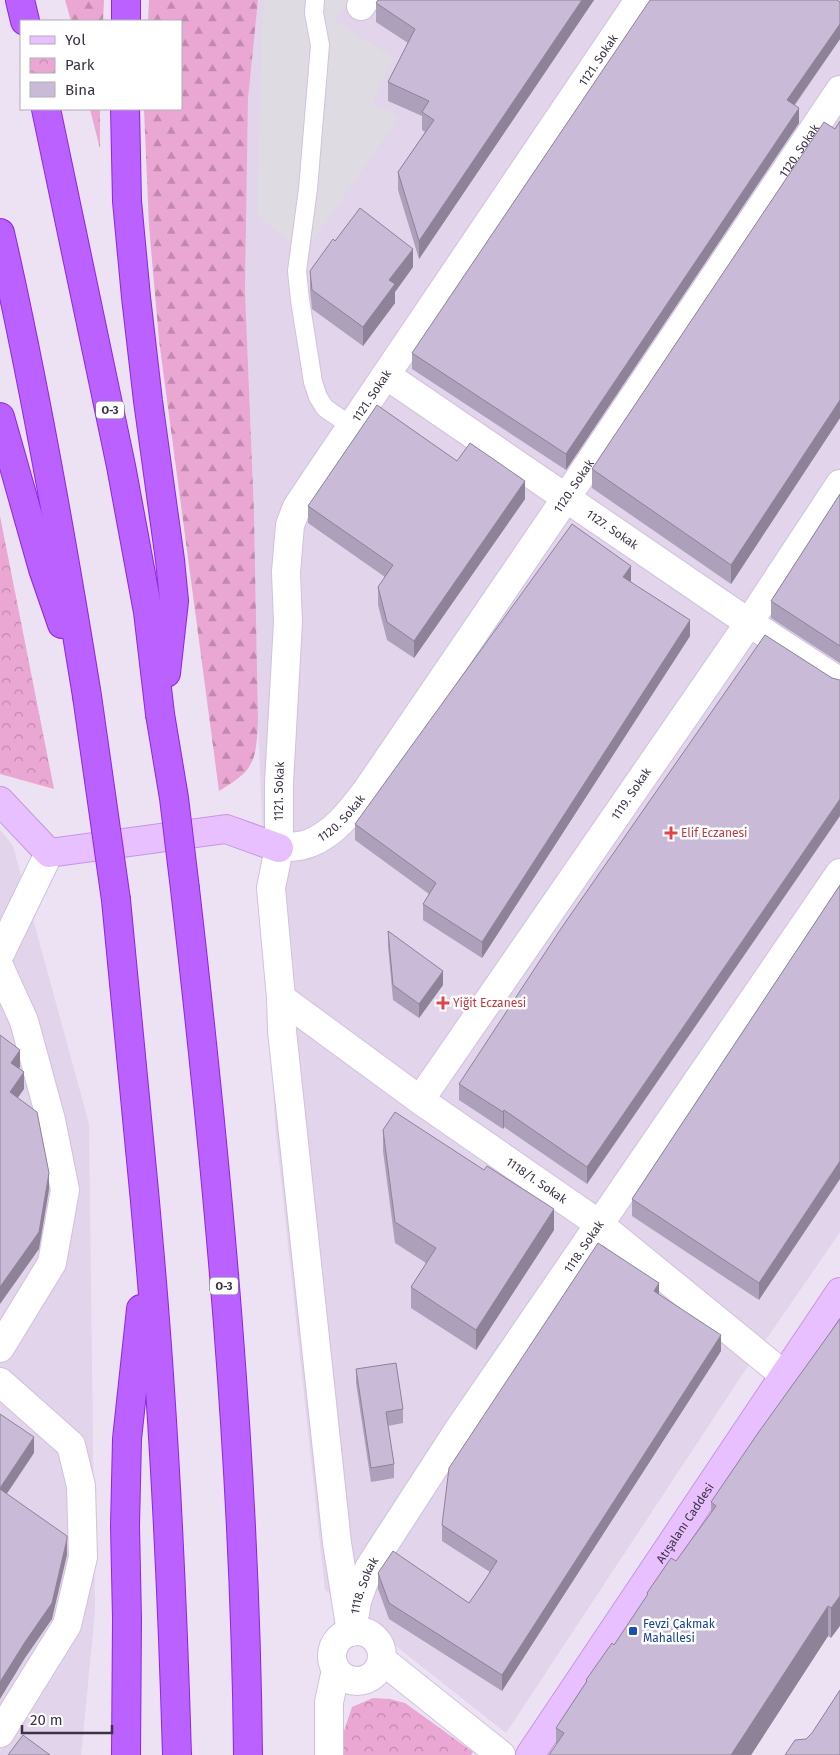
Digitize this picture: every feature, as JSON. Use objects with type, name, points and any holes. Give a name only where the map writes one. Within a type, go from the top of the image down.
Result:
[{"type":"highway","points":[[20,0],[25,20]]},
{"type":"highway","points":[[126,0],[126,20]]},
{"type":"highway","name":"O-3","points":[[46,110],[121,466],[148,612],[160,714],[174,798],[204,1060],[233,1395],[246,1616],[248,1755]]},
{"type":"highway","points":[[125,110],[127,201],[136,297],[174,601],[160,714]]},
{"type":"highway","points":[[0,233],[18,309],[56,508],[87,696],[116,900],[149,1248],[167,1514],[177,1755]]},
{"type":"highway","points":[[0,417],[43,569],[87,696]]},
{"type":"highway","points":[[126,1755],[128,1619],[125,1526],[127,1439],[149,1248]]},
{"type":"highway","points":[[111,1755],[128,1619]]},
{"type":"main road","points":[[0,801],[49,853],[226,829],[279,848]]},
{"type":"main road","name":"Atışalanı Caddesi","points":[[530,1755],[840,1292]]},
{"type":"street","name":"1121. Sokak","points":[[352,1632],[337,1543],[282,1031],[271,888],[279,848],[279,783],[288,622],[286,572],[290,525],[297,507],[639,0]]},
{"type":"street","name":"1120. Sokak","points":[[279,848],[309,844],[333,830],[349,813],[372,782],[566,498],[840,90]]},
{"type":"street","name":"1127. Sokak","points":[[386,375],[748,622],[840,682]]},
{"type":"street","name":"1119. Sokak","points":[[420,1100],[748,622],[840,484]]},
{"type":"street","points":[[0,954],[49,853]]},
{"type":"street","name":"1118. Sokak","points":[[352,1632],[357,1601],[369,1568],[456,1432],[840,873]]},
{"type":"street","points":[[0,968],[24,1021],[51,1120],[64,1190],[52,1263],[0,1348]]},
{"type":"street","name":"1118/1. Sokak","points":[[280,998],[420,1100],[598,1224],[784,1375]]},
{"type":"street","points":[[0,1382],[71,1445],[81,1486],[83,1557],[67,1625],[0,1734]]},
{"type":"street","points":[[358,1631],[374,1638],[379,1644],[382,1660],[379,1668],[367,1679],[360,1682],[352,1681],[344,1678],[336,1670],[332,1658],[333,1649],[336,1642],[342,1636],[358,1631]]},
{"type":"street","points":[[382,1660],[501,1755]]},
{"type":"street","points":[[329,1755],[329,1702],[336,1670]]},
{"type":"lane","points":[[315,0],[314,12],[320,45],[308,179],[297,271],[313,382],[318,397],[325,408],[351,426]]},
{"type":"shaded area","points":[[258,0],[840,0],[840,1232],[748,1366],[506,1733],[325,1590],[275,1124],[258,721],[254,513],[245,290],[248,99]]},
{"type":"shaded area","points":[[265,0],[349,0],[334,21],[393,57],[372,103],[400,116],[304,254],[257,215],[262,19]]},
{"type":"shaded area","points":[[0,830],[13,846],[89,1124],[95,1611],[81,1755],[0,1755]]},
{"type":"green space","points":[[65,0],[104,0],[103,20],[71,20]]},
{"type":"green space","points":[[149,0],[258,0],[248,99],[245,290],[254,513],[258,721],[256,746],[251,763],[240,777],[219,791],[159,340],[149,226],[144,110],[182,110],[182,20],[148,20]]},
{"type":"green space","points":[[90,110],[100,110],[100,149]]},
{"type":"green space","points":[[0,516],[54,789],[0,774]]},
{"type":"green space","points":[[373,1698],[390,1699],[405,1703],[473,1752],[471,1755],[343,1755],[344,1731],[352,1707]]},
{"type":"building","points":[[378,0],[582,0],[419,241],[398,172],[434,120],[422,112],[429,101],[388,82],[415,29],[376,3]]},
{"type":"building","points":[[650,0],[837,0],[840,2],[840,24],[787,100],[799,108],[566,454],[412,353]]},
{"type":"building","points":[[840,121],[840,400],[731,565],[592,469],[824,122],[835,129]]},
{"type":"building","points":[[360,208],[413,249],[389,280],[395,284],[363,327],[312,290],[310,271],[333,239],[335,241]]},
{"type":"building","points":[[377,405],[457,461],[470,443],[525,481],[414,641],[387,622],[378,587],[393,565],[308,506]]},
{"type":"building","points":[[840,494],[840,646],[771,601]]},
{"type":"building","points":[[572,524],[631,566],[623,577],[690,620],[482,942],[423,904],[436,883],[355,824]]},
{"type":"building","points":[[765,635],[832,678],[840,680],[840,799],[587,1167],[504,1110],[503,1112],[459,1084],[560,930]]},
{"type":"building","points":[[840,885],[840,1161],[759,1283],[632,1199]]},
{"type":"building","points":[[388,931],[443,971],[419,1004],[393,985]]},
{"type":"building","points":[[0,1035],[20,1050],[11,1063],[24,1072],[10,1092],[37,1112],[49,1173],[39,1232],[0,1287]]},
{"type":"building","points":[[395,1112],[484,1170],[487,1166],[554,1209],[476,1330],[411,1287],[436,1248],[395,1222],[383,1130]]},
{"type":"building","points":[[598,1243],[659,1283],[654,1291],[721,1335],[502,1675],[389,1603],[378,1573],[393,1551],[469,1603],[483,1583],[497,1561],[442,1525],[449,1468]]},
{"type":"building","points":[[840,1319],[840,1596],[831,1608],[828,1606],[731,1755],[549,1755],[564,1733],[556,1728],[586,1680],[612,1643],[614,1645],[671,1558],[676,1561],[716,1506],[711,1502]]},
{"type":"building","points":[[396,1363],[403,1409],[386,1412],[394,1464],[371,1468],[356,1369]]},
{"type":"building","points":[[0,1414],[34,1437],[0,1488]]},
{"type":"building","points":[[0,1489],[67,1536],[67,1539],[52,1603],[0,1682]]},
{"type":"building","points":[[840,1690],[840,1755],[785,1755],[795,1740],[806,1739],[812,1733]]},
{"type":"building","points":[[23,1735],[50,1755],[8,1755]]},
{"type":"place","name":"Elif Eczanesi","points":[[671,833]]},
{"type":"place","name":"Yiğit Eczanesi","points":[[443,1003]]},
{"type":"place","name":"Fevzi Çakmak Mahallesi","points":[[633,1631]]}]
